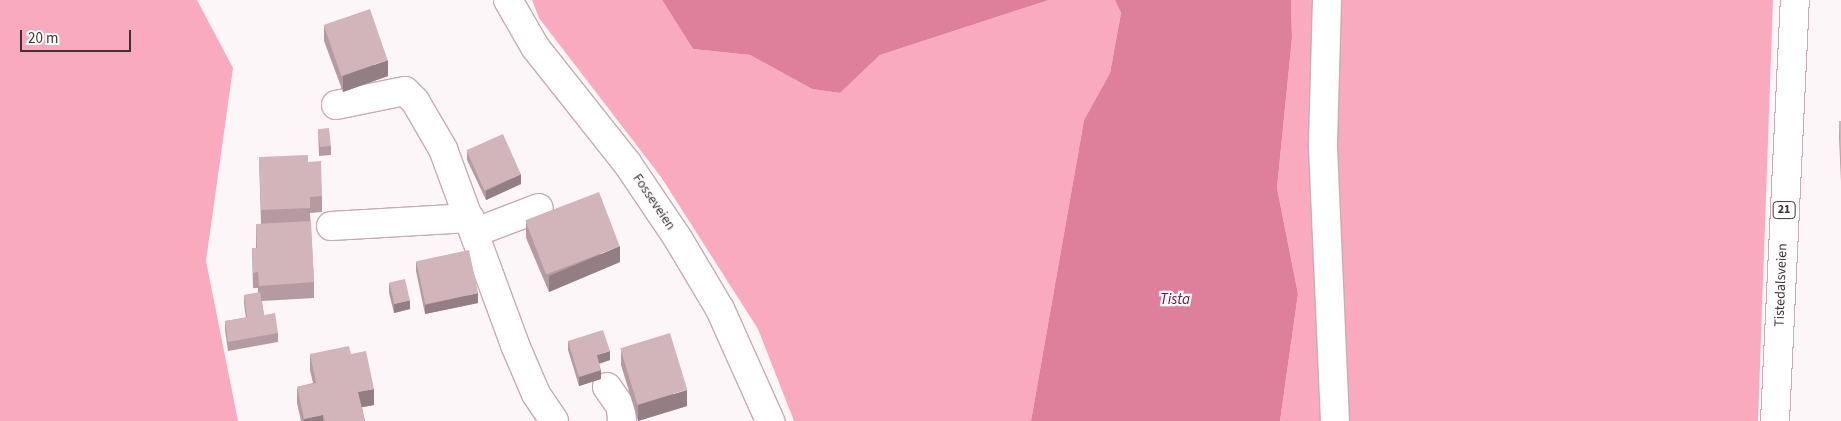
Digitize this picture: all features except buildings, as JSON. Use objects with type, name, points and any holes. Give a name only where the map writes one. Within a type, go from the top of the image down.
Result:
[{"type":"street","name":"Fosseveien","points":[[508,0],[535,47],[627,162],[677,237],[720,309],[770,421]]},
{"type":"street","points":[[1327,0],[1323,147],[1335,421]]},
{"type":"street","name":"Tistedalsveien","points":[[1775,421],[1795,0]]},
{"type":"street","points":[[336,105],[405,91],[416,101],[443,149],[473,225],[514,345],[536,394],[554,421]]},
{"type":"street","points":[[331,226],[473,225],[540,208]]},
{"type":"street","points":[[607,387],[622,407],[622,421]]},
{"type":"shaded area","points":[[0,0],[197,0],[233,68],[206,261],[238,421],[0,421]]},
{"type":"shaded area","points":[[532,0],[662,0],[693,49],[750,55],[812,89],[840,93],[880,55],[1049,0],[1115,0],[1121,13],[1110,73],[1084,120],[1031,421],[794,421],[758,329],[661,177],[539,18]]},
{"type":"shaded area","points":[[1291,0],[1773,0],[1758,421],[1280,421],[1298,294],[1277,188],[1292,38]]},
{"type":"water","points":[[662,0],[1049,0],[880,55],[840,93],[812,89],[750,55],[693,49]]},
{"type":"water","name":"Tista","points":[[1115,0],[1291,0],[1292,38],[1277,188],[1298,294],[1280,421],[1031,421],[1084,120],[1110,73],[1121,13]]}]
